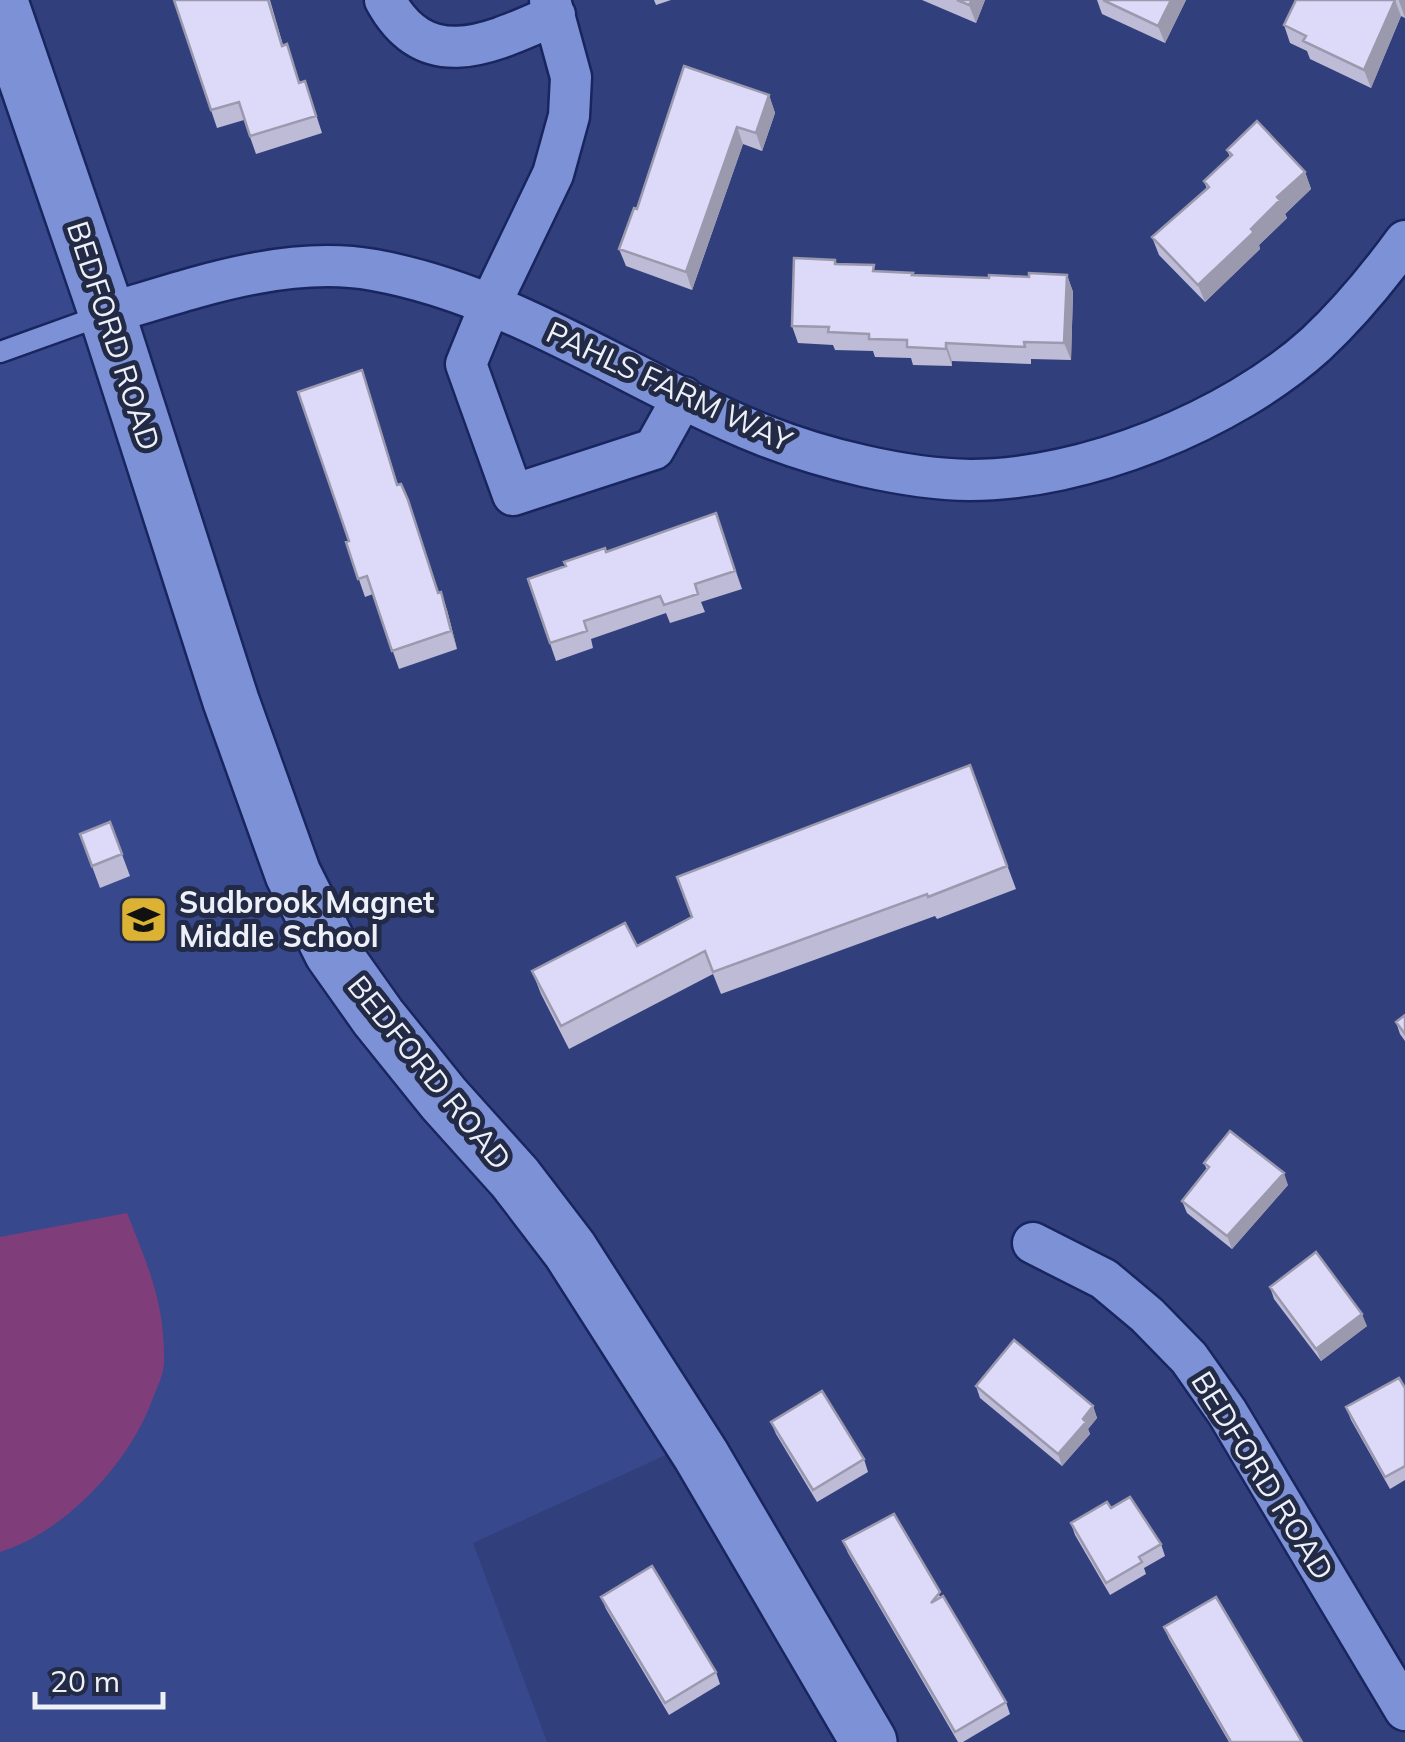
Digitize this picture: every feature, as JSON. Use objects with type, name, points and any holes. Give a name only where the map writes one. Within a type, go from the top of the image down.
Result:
[{"type":"street","points":[[386,0],[407,32],[432,45],[458,48],[495,41],[552,7],[571,76],[569,116],[553,174],[466,364],[513,494],[654,449],[683,397]]},
{"type":"street","name":"BEDFORD ROAD","points":[[0,2],[108,314],[231,701],[293,874],[332,952],[378,1017],[515,1178],[570,1250],[701,1455],[869,1742]]},
{"type":"street","name":"PAHLS FARM WAY","points":[[108,314],[225,278],[297,267],[371,269],[438,286],[490,305],[762,434],[820,454],[897,471],[969,480],[1047,472],[1114,455],[1167,434],[1253,391],[1314,346],[1373,285],[1405,242]]},
{"type":"street","name":"BEDFORD ROAD","points":[[1033,1243],[1104,1279],[1189,1358],[1227,1412],[1405,1710]]},
{"type":"lane","points":[[0,352],[108,314]]},
{"type":"shaded area","name":"Sudbrook Magnet Middle School","points":[[0,79],[268,877],[306,963],[353,1031],[422,1106],[546,1259],[670,1453],[473,1543],[547,1742],[0,1742]]},
{"type":"shaded area","points":[[127,1213],[148,1268],[162,1321],[164,1367],[160,1380],[129,1446],[93,1491],[49,1528],[0,1552],[0,1237]]},
{"type":"building","points":[[174,0],[268,0],[282,46],[287,44],[299,83],[305,81],[316,116],[250,136],[239,102],[211,110]]},
{"type":"building","points":[[1103,0],[1171,0],[1158,26]]},
{"type":"building","points":[[1296,0],[1395,0],[1364,70],[1303,41],[1306,36],[1284,25]]},
{"type":"building","points":[[684,66],[769,95],[756,133],[737,127],[686,272],[619,249],[634,208],[637,209]]},
{"type":"building","points":[[1257,121],[1305,172],[1277,197],[1280,200],[1251,229],[1254,232],[1198,285],[1152,237],[1209,187],[1204,181],[1232,155],[1227,150]]},
{"type":"building","points":[[794,258],[874,265],[873,271],[912,275],[1067,275],[1064,343],[1024,342],[1025,347],[946,343],[946,349],[907,347],[907,340],[869,339],[869,334],[828,332],[829,327],[792,326]]},
{"type":"building","points":[[362,370],[397,485],[401,484],[408,500],[451,631],[392,651],[367,576],[358,579],[346,542],[349,541],[298,392]]},
{"type":"building","points":[[716,513],[735,571],[695,584],[698,594],[664,605],[660,596],[584,621],[587,631],[550,643],[528,579],[566,566],[564,562],[605,548],[606,552]]},
{"type":"building","points":[[970,765],[1007,866],[713,972],[705,951],[561,1026],[532,971],[625,923],[637,946],[692,917],[677,877]]},
{"type":"building","points":[[110,822],[122,854],[92,866],[80,834]]},
{"type":"building","points":[[1405,1015],[1405,1034],[1396,1022]]},
{"type":"building","points":[[1230,1131],[1284,1173],[1227,1236],[1182,1201],[1209,1167],[1204,1163]]},
{"type":"building","points":[[1316,1252],[1362,1314],[1316,1349],[1270,1287]]},
{"type":"building","points":[[1014,1340],[1093,1406],[1083,1419],[1086,1422],[1058,1454],[976,1386]]},
{"type":"building","points":[[1399,1378],[1405,1388],[1405,1466],[1385,1477],[1346,1407]]},
{"type":"building","points":[[822,1391],[864,1459],[813,1490],[771,1422]]},
{"type":"building","points":[[1130,1497],[1161,1544],[1139,1557],[1142,1562],[1106,1583],[1071,1523],[1107,1502],[1111,1508]]},
{"type":"building","points":[[894,1514],[940,1592],[931,1603],[943,1596],[1006,1702],[955,1732],[843,1541]]},
{"type":"building","points":[[652,1566],[716,1672],[665,1703],[601,1597]]},
{"type":"building","points":[[1216,1597],[1302,1742],[1231,1742],[1164,1627]]},
{"type":"place","name":"Sudbrook Magnet Middle School","points":[[144,920]]}]
